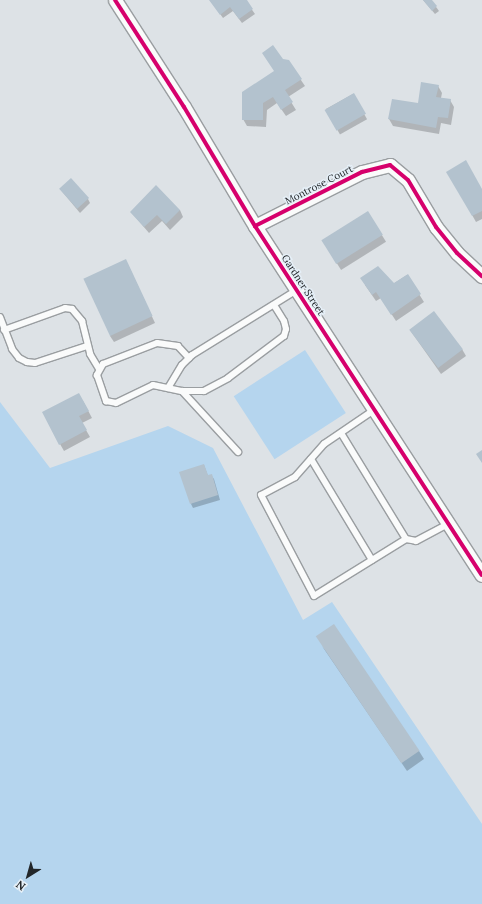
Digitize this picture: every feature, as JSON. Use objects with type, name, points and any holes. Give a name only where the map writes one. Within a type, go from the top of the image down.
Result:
[{"type":"street","name":"Gardner Street","points":[[115,0],[184,107],[255,226],[482,575]]},
{"type":"street","name":"Montrose Court","points":[[255,226],[362,172],[390,165],[408,180],[436,227],[457,253],[482,276]]},
{"type":"lane","points":[[168,388],[189,358],[297,289]]},
{"type":"lane","points":[[4,330],[64,308],[72,309],[82,321],[87,346],[99,369],[100,385],[106,401],[111,404],[153,385],[182,391],[204,391],[279,342],[286,329],[274,305]]},
{"type":"lane","points":[[0,317],[12,349],[19,358],[27,362],[35,363],[87,346]]},
{"type":"lane","points":[[99,369],[112,360],[157,343],[178,346],[189,358]]},
{"type":"lane","points":[[182,391],[238,452]]},
{"type":"lane","points":[[374,410],[324,444],[296,477],[261,495],[314,596],[406,539],[416,541],[448,524]]},
{"type":"lane","points":[[341,433],[406,539]]},
{"type":"lane","points":[[311,459],[372,560]]},
{"type":"shaded area","points":[[305,350],[346,413],[275,459],[234,396]]},
{"type":"shaded area","points":[[0,402],[50,468],[168,426],[213,448],[303,620],[332,602],[482,824],[482,904],[0,904]]},
{"type":"building","points":[[209,0],[247,0],[253,9],[239,19],[230,7],[220,15]]},
{"type":"building","points":[[423,0],[432,0],[437,6],[432,11]]},
{"type":"building","points":[[273,45],[283,59],[289,60],[302,79],[285,90],[293,102],[281,110],[273,97],[263,103],[263,120],[242,120],[242,92],[274,71],[262,53]]},
{"type":"building","points":[[421,82],[439,85],[436,97],[451,99],[448,118],[438,117],[436,128],[388,119],[392,99],[418,103]]},
{"type":"building","points":[[354,93],[366,114],[337,131],[325,110]]},
{"type":"building","points":[[466,160],[482,189],[482,211],[472,216],[446,172]]},
{"type":"building","points":[[71,178],[89,198],[77,209],[59,189]]},
{"type":"building","points":[[156,185],[180,210],[166,224],[157,215],[144,227],[130,212]]},
{"type":"building","points":[[368,211],[383,235],[336,264],[321,240]]},
{"type":"building","points":[[126,259],[153,316],[110,336],[83,279]]},
{"type":"building","points":[[378,266],[394,283],[408,274],[421,294],[391,315],[376,292],[372,295],[360,278]]},
{"type":"building","points":[[434,311],[463,349],[438,368],[409,330]]},
{"type":"building","points":[[79,393],[89,411],[79,416],[87,430],[59,445],[42,412]]},
{"type":"building","points":[[482,450],[482,463],[476,454]]},
{"type":"building","points":[[204,464],[208,475],[212,474],[218,495],[190,504],[179,472]]},
{"type":"building","points":[[334,624],[420,751],[401,763],[316,636]]},
{"type":"cycle path","points":[[115,0],[184,107],[255,226],[482,575]]},
{"type":"cycle path","points":[[255,226],[362,172],[390,165],[408,180],[436,227],[457,253],[482,276]]}]
